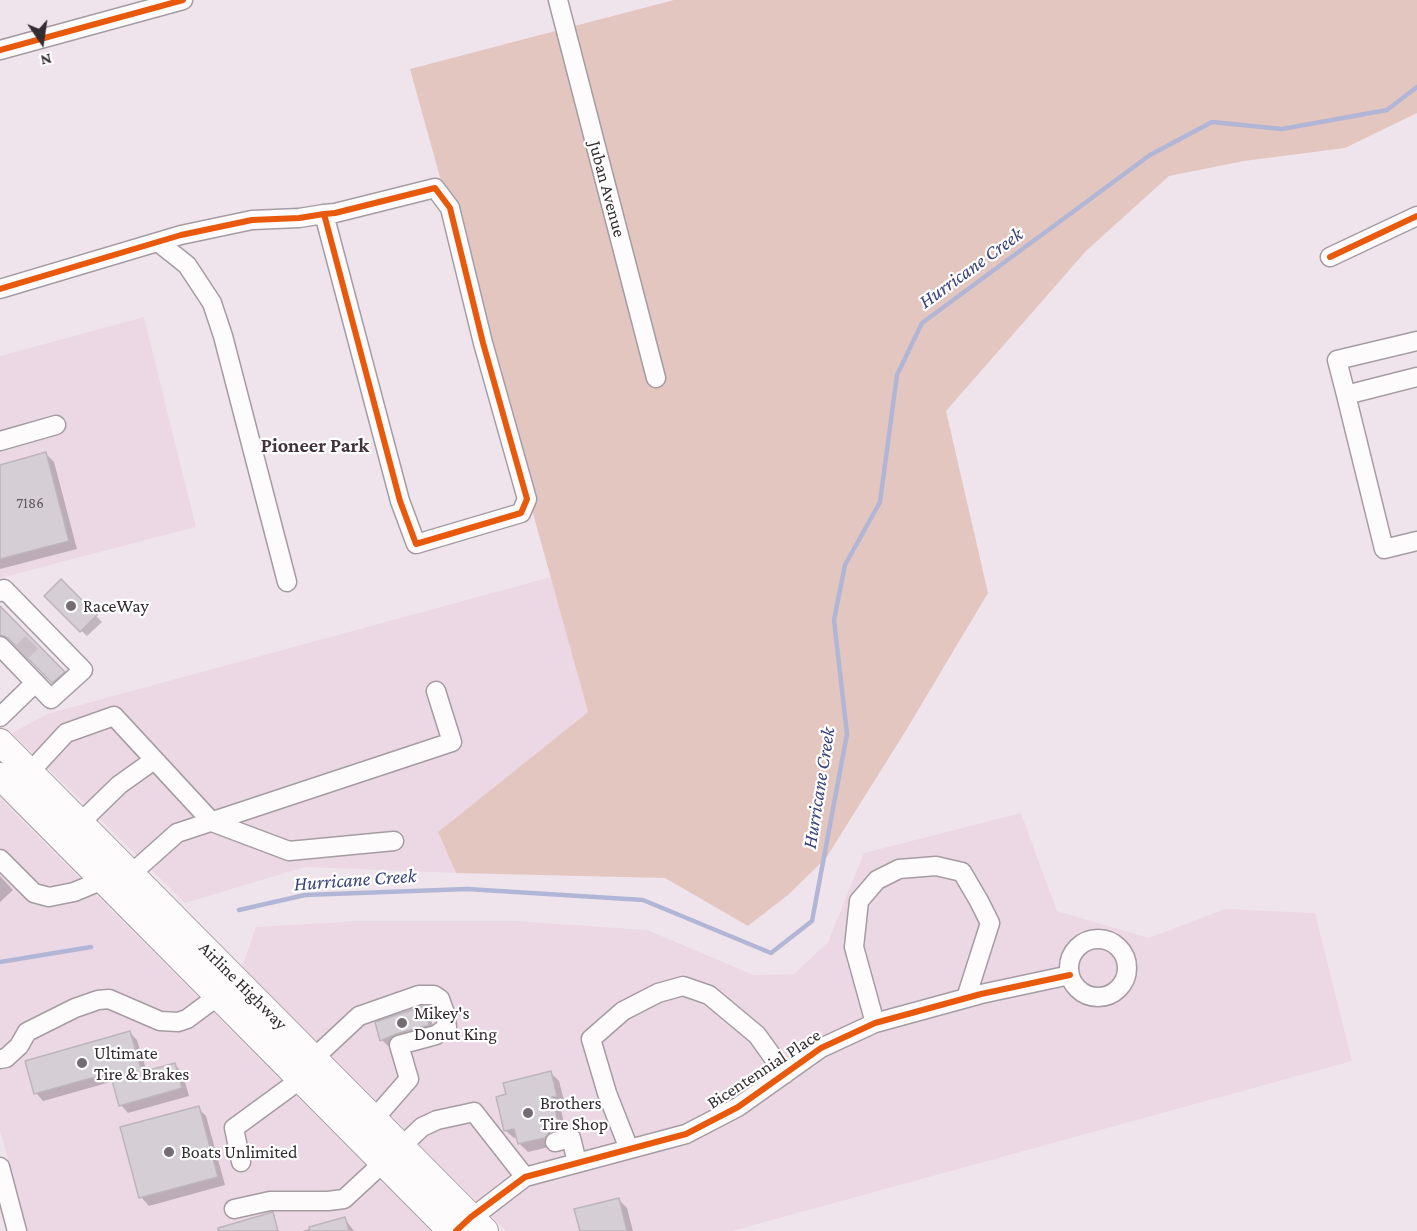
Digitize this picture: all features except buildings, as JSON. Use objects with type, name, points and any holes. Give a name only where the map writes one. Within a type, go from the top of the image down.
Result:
[{"type":"highway","name":"Airline Highway","points":[[0,742],[81,823],[116,882],[219,996],[307,1068]]},
{"type":"highway","name":"Airline Highway","points":[[0,776],[116,882],[384,1142],[466,1228]]},
{"type":"street","points":[[0,50],[183,0]]},
{"type":"street","name":"Juban Avenue","points":[[558,0],[656,378]]},
{"type":"street","points":[[0,289],[158,242],[252,220],[299,218],[324,214],[435,188],[450,208],[483,343],[527,499],[521,513],[416,544],[400,501],[324,214]]},
{"type":"street","points":[[1330,257],[1417,216]]},
{"type":"street","points":[[158,242],[187,265],[212,303],[223,336],[287,582]]},
{"type":"street","points":[[1417,341],[1337,360],[1384,549],[1417,541]]},
{"type":"street","points":[[1346,395],[1417,377]]},
{"type":"street","points":[[0,441],[56,425]]},
{"type":"street","points":[[0,592],[3,589],[39,636],[83,670],[51,699],[35,683],[16,657],[0,646]]},
{"type":"street","points":[[0,717],[35,683]]},
{"type":"street","points":[[0,859],[34,893],[49,897],[116,882],[177,833],[453,742],[436,691]]},
{"type":"street","points":[[30,772],[66,733],[114,716],[212,822],[289,851],[394,841]]},
{"type":"street","points":[[81,823],[119,785],[154,760]]},
{"type":"street","points":[[875,1023],[854,947],[859,901],[877,880],[899,869],[936,866],[962,872],[979,901],[990,923],[966,998]]},
{"type":"street","name":"Bicentennial Place","points":[[466,1228],[525,1177],[686,1134],[738,1107],[821,1048],[875,1023],[966,998],[1070,975]]},
{"type":"street","points":[[629,1149],[607,1093],[591,1039],[622,1011],[658,993],[683,986],[709,994],[757,1035],[785,1074]]},
{"type":"street","points":[[234,1209],[270,1201],[328,1201],[344,1198],[384,1142],[409,1079],[399,1045],[436,1035],[447,1027],[440,999],[434,995],[419,995],[359,1016],[307,1068],[234,1128],[241,1162]]},
{"type":"street","points":[[0,1059],[6,1058],[19,1046],[27,1032],[75,1008],[98,1000],[110,999],[160,1022],[178,1022],[187,1019],[219,996]]},
{"type":"street","points":[[384,1142],[437,1120],[474,1112],[525,1177]]},
{"type":"street","points":[[571,1138],[577,1162]]},
{"type":"street","points":[[0,1167],[17,1231]]},
{"type":"shaded area","points":[[674,0],[1417,0],[1417,113],[1345,148],[1244,161],[1169,176],[1086,251],[946,411],[988,593],[826,858],[788,895],[748,926],[665,878],[456,873],[438,832],[588,712],[410,69]]},
{"type":"shaded area","points":[[144,317],[196,527],[0,578],[0,356]]},
{"type":"shaded area","points":[[551,577],[588,712],[438,832],[456,873],[305,867],[185,903],[12,733],[47,714]]},
{"type":"shaded area","points":[[0,798],[431,1231],[28,1231],[0,1131]]},
{"type":"shaded area","points":[[1021,813],[1057,911],[1149,938],[1225,909],[1315,913],[1352,1061],[732,1231],[506,1231],[242,967],[256,927],[356,921],[515,921],[647,930],[754,975],[794,974],[828,942],[864,853]]},
{"type":"waterway","name":"Hurricane Creek","points":[[239,910],[305,895],[467,889],[643,900],[771,953],[812,921],[847,734],[834,620],[845,565],[880,502],[897,375],[922,323],[1150,155],[1212,122],[1282,129],[1387,110],[1417,87]]},
{"type":"waterway","name":"Hurricane Creek","points":[[0,962],[91,947]]},
{"type":"tunnel","points":[[19,655],[34,640]]},
{"type":"cycle path","points":[[0,50],[183,0]]},
{"type":"cycle path","points":[[0,289],[181,235],[252,220],[299,218],[324,214],[335,213],[435,188],[450,208],[483,343],[527,499],[521,513],[416,544],[400,501],[324,214]]},
{"type":"cycle path","points":[[1330,257],[1417,216]]},
{"type":"cycle path","points":[[456,1231],[525,1177],[686,1134],[738,1107],[821,1048],[875,1023],[981,994],[1070,975]]},
{"type":"place","name":"RaceWay","points":[[71,606]]},
{"type":"place","name":"Mikey's Donut King","points":[[402,1023]]},
{"type":"place","name":"Ultimate Tire & Brakes","points":[[82,1063]]},
{"type":"place","name":"Brothers Tire Shop","points":[[528,1113]]},
{"type":"place","name":"Boats Unlimited","points":[[169,1152]]},
{"type":"district","name":"Pioneer Park","points":[[315,446]]}]
